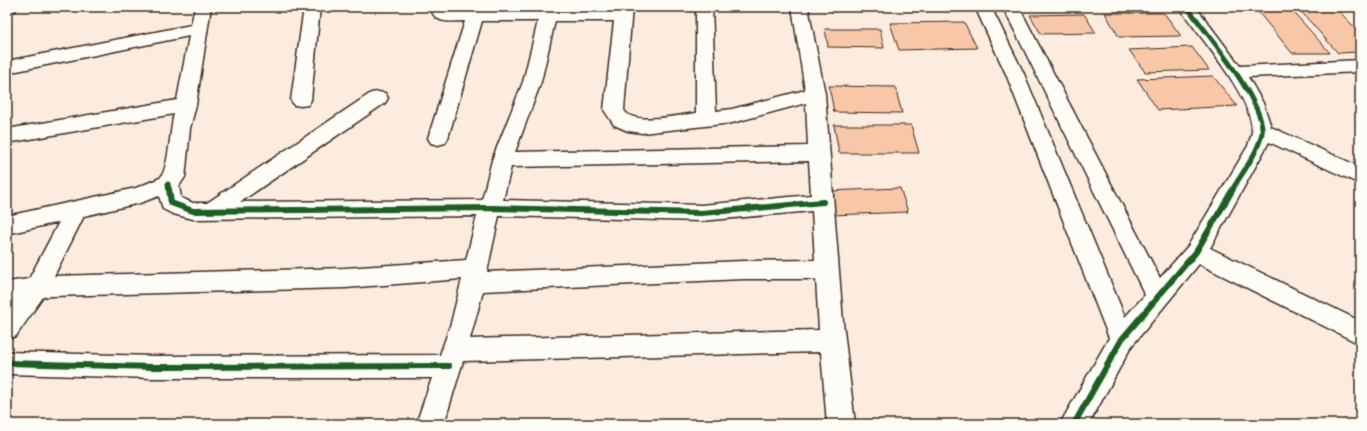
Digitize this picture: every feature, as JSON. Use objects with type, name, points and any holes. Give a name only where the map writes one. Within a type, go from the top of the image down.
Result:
[{"type":"street","points":[[7,226],[140,195],[168,184],[174,177],[176,170],[180,128],[186,105],[203,7]]},
{"type":"street","points":[[301,100],[312,7]]},
{"type":"street","points":[[438,7],[440,14],[444,16],[488,13],[548,16],[623,11],[614,110],[616,116],[630,125],[642,126],[748,113],[815,94]]},
{"type":"street","points":[[704,7],[706,119]]},
{"type":"street","points":[[800,7],[815,94],[841,424]]},
{"type":"street","points":[[983,7],[1015,74],[1102,295],[1122,339]]},
{"type":"street","points":[[1011,7],[1158,297]]},
{"type":"street","points":[[1074,424],[1122,339],[1196,252],[1258,146],[1262,131],[1261,122],[1253,104],[1235,72],[1187,7]]},
{"type":"street","points":[[438,138],[488,13]]},
{"type":"street","points":[[430,424],[452,358],[474,276],[502,160],[532,82],[548,16]]},
{"type":"street","points":[[7,67],[200,29]]},
{"type":"street","points":[[1235,72],[1360,66]]},
{"type":"street","points":[[214,209],[378,98]]},
{"type":"street","points":[[7,136],[186,105]]},
{"type":"street","points":[[1262,131],[1360,176]]},
{"type":"street","points":[[502,160],[819,153]]},
{"type":"street","points":[[168,184],[171,203],[181,208],[193,211],[214,209],[491,208],[701,212],[823,202]]},
{"type":"street","points":[[7,328],[37,287],[76,210]]},
{"type":"street","points":[[1196,252],[1360,333]]},
{"type":"street","points":[[7,292],[37,287],[345,278],[828,269]]},
{"type":"street","points":[[7,363],[152,367],[452,358],[834,342]]},
{"type":"building","points":[[1254,7],[1289,7],[1330,53],[1292,53]]},
{"type":"building","points":[[1297,7],[1335,7],[1360,33],[1360,52],[1338,53]]},
{"type":"building","points":[[1105,13],[1164,13],[1181,36],[1119,37]]},
{"type":"building","points":[[1084,14],[1096,33],[1041,34],[1030,15]]},
{"type":"building","points":[[964,22],[977,48],[899,50],[890,23]]},
{"type":"building","points":[[825,29],[880,29],[884,48],[828,47]]},
{"type":"building","points":[[1192,47],[1209,70],[1145,72],[1129,50]]},
{"type":"building","points":[[1213,76],[1237,106],[1158,110],[1137,79]]},
{"type":"building","points":[[829,86],[895,87],[902,113],[834,112]]},
{"type":"building","points":[[834,125],[911,125],[919,153],[839,153]]},
{"type":"building","points":[[900,188],[908,212],[833,215],[828,191]]},
{"type":"cycle path","points":[[1074,424],[1122,339],[1196,252],[1258,146],[1261,135],[1262,131],[1260,118],[1243,85],[1232,67],[1187,7]]},
{"type":"cycle path","points":[[168,184],[171,203],[181,208],[193,211],[491,208],[701,213],[823,202]]},
{"type":"cycle path","points":[[7,363],[153,367],[449,366]]}]
